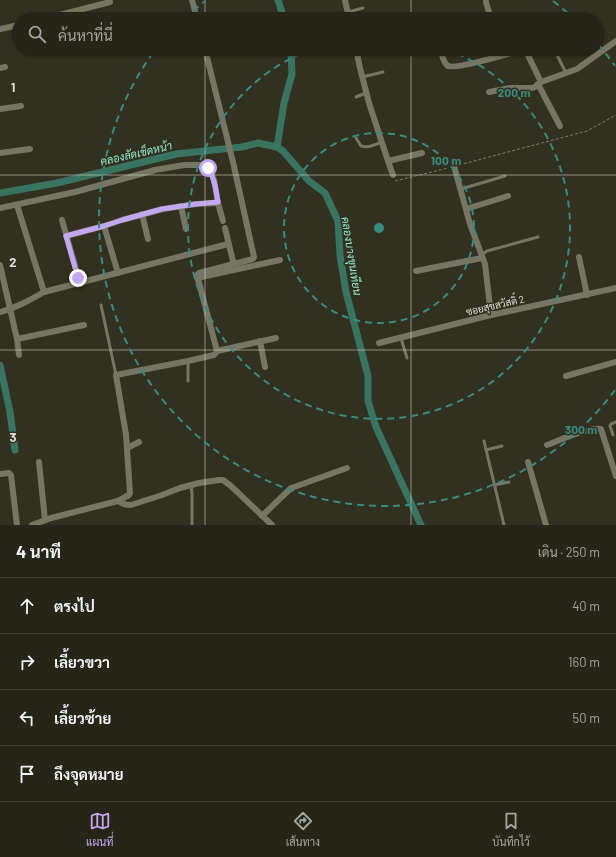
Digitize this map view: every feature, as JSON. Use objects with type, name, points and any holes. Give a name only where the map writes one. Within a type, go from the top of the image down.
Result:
[{"type":"street","points":[[192,0],[195,12]]},
{"type":"street","points":[[345,0],[348,12]]},
{"type":"street","points":[[71,12],[110,2]]},
{"type":"street","points":[[486,2],[489,12]]},
{"type":"street","points":[[0,29],[12,26]]},
{"type":"street","points":[[604,50],[616,41]]},
{"type":"street","points":[[207,56],[254,256],[253,259],[199,273],[197,275],[217,351]]},
{"type":"street","points":[[358,56],[366,93],[393,175]]},
{"type":"street","points":[[443,56],[448,66],[452,67],[499,56]]},
{"type":"street","points":[[528,56],[560,126]]},
{"type":"street","points":[[489,92],[510,88],[532,88],[539,83],[577,69],[595,56]]},
{"type":"street","points":[[0,109],[20,106]]},
{"type":"street","points":[[0,153],[30,148]]},
{"type":"street","points":[[388,161],[422,153]]},
{"type":"street","points":[[0,208],[75,192],[155,170],[195,164],[204,165],[212,173],[222,221]]},
{"type":"street","points":[[454,166],[484,264],[491,316]]},
{"type":"street","points":[[466,208],[508,196]]},
{"type":"street","points":[[66,236],[142,214],[181,206],[218,202]]},
{"type":"street","points":[[17,205],[44,292]]},
{"type":"street","points":[[181,206],[186,229]]},
{"type":"street","points":[[142,214],[148,239]]},
{"type":"street","points":[[62,220],[80,283]]},
{"type":"street","points":[[104,226],[118,273]]},
{"type":"street","points":[[225,228],[233,261]]},
{"type":"street","points":[[0,312],[10,309],[44,292],[228,244]]},
{"type":"street","points":[[416,271],[481,256]]},
{"type":"street","points":[[579,256],[587,295]]},
{"type":"street","points":[[198,278],[280,260]]},
{"type":"street","points":[[0,265],[20,355]]},
{"type":"street","name":"ซอยสุขสวัสดิ์ 2","points":[[380,343],[616,288]]},
{"type":"street","points":[[17,339],[84,325]]},
{"type":"street","points":[[32,525],[48,519],[118,500],[129,495],[126,435],[116,375],[214,355],[217,351],[276,338]]},
{"type":"street","points":[[260,341],[265,367]]},
{"type":"street","points":[[566,376],[616,362]]},
{"type":"street","points":[[547,445],[585,431],[596,428],[600,429],[616,476]]},
{"type":"street","points":[[127,448],[139,442]]},
{"type":"street","points":[[39,462],[48,519],[51,525]]},
{"type":"street","points":[[528,462],[546,525]]},
{"type":"street","points":[[262,516],[291,488],[347,468]]},
{"type":"street","points":[[0,474],[9,473],[11,475],[17,525]]},
{"type":"street","points":[[118,500],[122,504],[131,505],[162,496],[191,485],[214,480],[223,480],[272,525]]},
{"type":"lane","points":[[348,12],[363,8]]},
{"type":"lane","points":[[558,56],[566,73]]},
{"type":"lane","points":[[362,77],[383,72]]},
{"type":"lane","points":[[356,97],[366,93]]},
{"type":"lane","points":[[356,138],[361,146],[366,147],[382,142]]},
{"type":"lane","points":[[461,189],[505,176]]},
{"type":"lane","points":[[481,256],[487,251],[538,237]]},
{"type":"lane","points":[[101,305],[116,375]]},
{"type":"lane","points":[[401,338],[407,358]]},
{"type":"lane","points":[[188,361],[188,381]]},
{"type":"lane","points":[[613,435],[610,426],[616,422]]},
{"type":"lane","points":[[484,440],[504,525]]},
{"type":"lane","points":[[486,450],[502,446]]},
{"type":"lane","points":[[494,485],[509,482]]},
{"type":"lane","points":[[191,485],[192,525]]},
{"type":"path","points":[[393,175],[394,181],[586,131],[616,115]]},
{"type":"waterway","name":"คลองบางขุนเทียน","points":[[278,0],[282,12]]},
{"type":"waterway","name":"คลองบางขุนเทียน","points":[[277,147],[284,103],[292,74],[291,56]]},
{"type":"waterway","name":"คลองบางขุนเทียน","points":[[0,193],[57,183],[176,154],[242,147],[258,143],[277,147],[283,151],[309,181],[325,193],[338,221],[340,255],[346,292],[368,376],[368,401],[376,427],[421,525]]},
{"type":"waterway","points":[[0,365],[10,412],[15,450]]},
{"type":"route","points":[[78,278],[66,236],[162,209],[218,202],[212,173],[208,168]]},
{"type":"water label","name":"คลองลัดเช็ดหน้า","points":[[136,153]]}]
